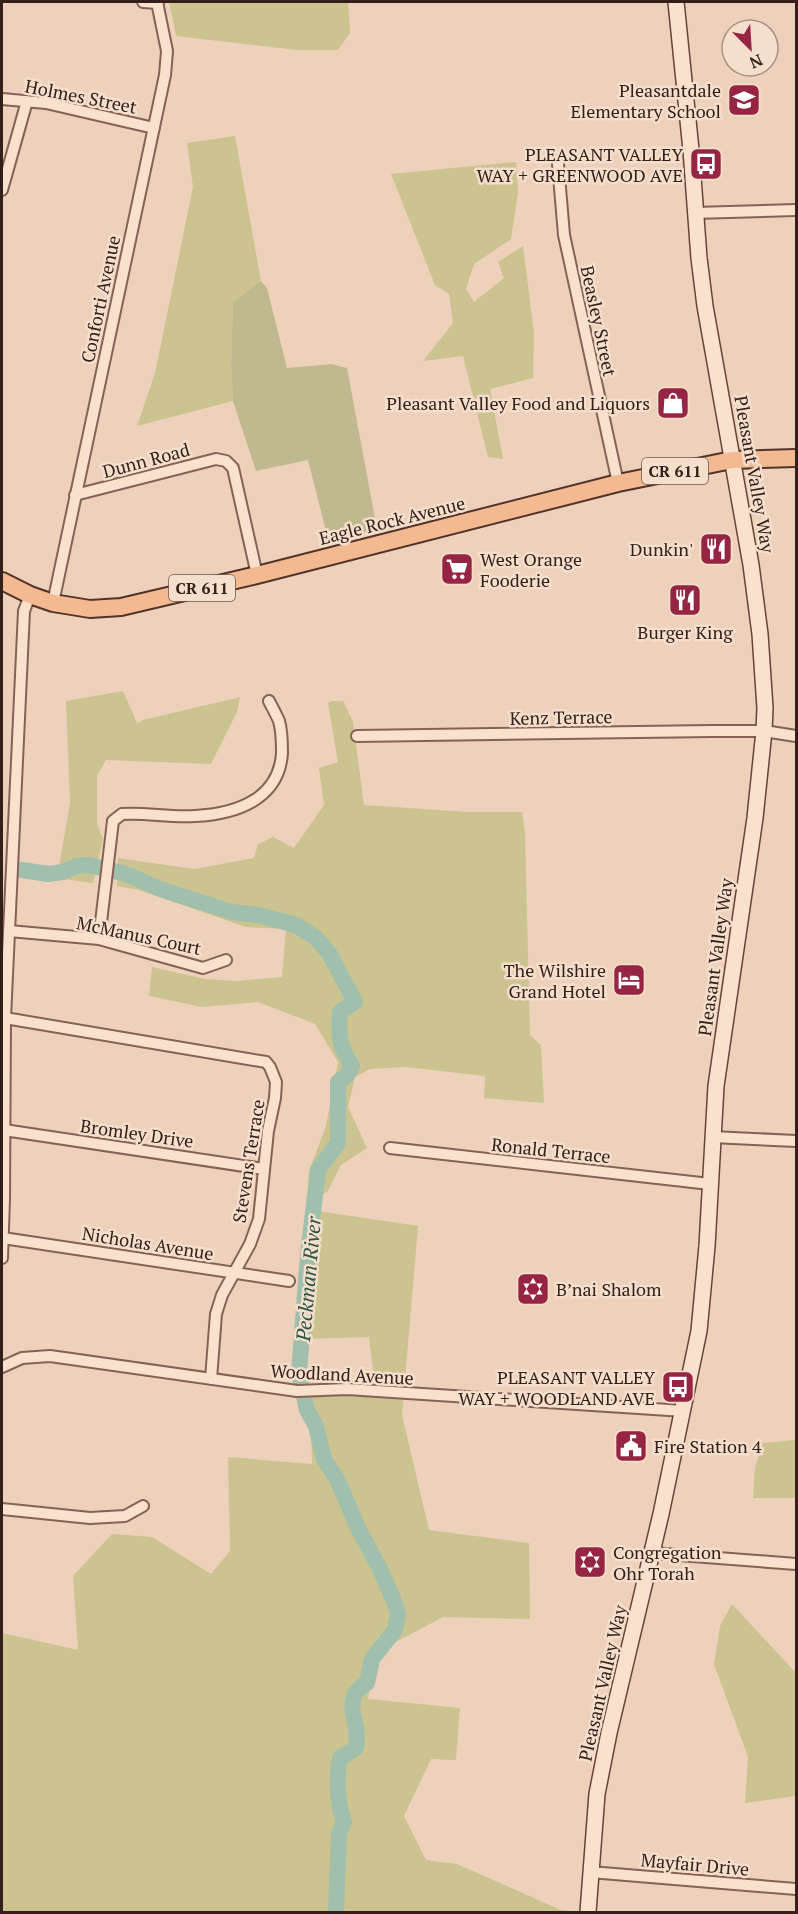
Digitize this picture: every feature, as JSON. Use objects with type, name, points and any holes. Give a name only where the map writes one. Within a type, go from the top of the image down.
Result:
[{"type":"main road","name":"Pleasant Valley Way","points":[[588,1912],[597,1794],[611,1723],[653,1554],[684,1412],[703,1306],[716,1086],[754,824],[764,731],[765,708],[760,634],[752,565],[705,306],[694,213],[691,150],[676,2]]},
{"type":"main road","name":"Eagle Rock Avenue","points":[[2,581],[53,603],[90,609],[121,607],[257,575],[618,483],[732,460],[796,458]]},
{"type":"street","points":[[143,2],[158,2]]},
{"type":"street","name":"Conforti Avenue","points":[[53,603],[165,75],[167,51],[158,2]]},
{"type":"street","name":"Holmes Street","points":[[2,99],[46,103],[154,128]]},
{"type":"street","points":[[2,190],[27,101]]},
{"type":"street","name":"Beasley Street","points":[[558,164],[564,235],[618,483]]},
{"type":"street","points":[[694,213],[796,210]]},
{"type":"street","name":"Dunn Road","points":[[75,495],[216,459],[226,461],[233,468],[257,575]]},
{"type":"street","points":[[2,1258],[4,978],[9,931],[24,611],[30,595]]},
{"type":"street","points":[[99,939],[111,826],[116,817],[122,814],[172,817],[213,814],[252,803],[267,792],[281,764],[282,744],[279,722],[269,701]]},
{"type":"street","name":"Kenz Terrace","points":[[357,736],[764,731],[796,736]]},
{"type":"street","name":"McManus Court","points":[[9,931],[99,939],[203,968],[226,960]]},
{"type":"street","name":"Stevens Terrace","points":[[4,1018],[266,1062],[270,1067],[276,1082],[275,1098],[268,1131],[258,1220],[250,1244],[222,1295],[216,1314],[211,1379]]},
{"type":"street","name":"Bromley Drive","points":[[4,1130],[264,1169]]},
{"type":"street","points":[[712,1137],[796,1141]]},
{"type":"street","name":"Ronald Terrace","points":[[390,1148],[710,1184]]},
{"type":"street","name":"Nicholas Avenue","points":[[3,1238],[289,1281]]},
{"type":"street","name":"Woodland Avenue","points":[[2,1367],[22,1358],[50,1356],[302,1391],[347,1389],[684,1412]]},
{"type":"street","points":[[2,1509],[90,1518],[125,1516],[143,1506]]},
{"type":"street","points":[[653,1554],[796,1564]]},
{"type":"street","name":"Mayfair Drive","points":[[591,1872],[796,1889]]},
{"type":"shaded area","points":[[169,2],[348,2],[350,33],[338,50],[297,50],[176,36]]},
{"type":"shaded area","points":[[235,136],[261,281],[233,302],[231,367],[233,401],[137,426],[155,373],[193,187],[187,143]]},
{"type":"shaded area","points":[[516,162],[518,193],[511,239],[474,264],[466,289],[474,302],[504,278],[498,262],[523,246],[534,333],[533,378],[490,389],[503,459],[488,457],[463,356],[423,361],[453,323],[449,294],[435,285],[391,174]]},
{"type":"shaded area","points":[[261,281],[267,288],[287,368],[331,364],[347,368],[377,529],[329,543],[308,460],[256,471],[233,401],[231,367],[233,302]]},
{"type":"shaded area","points":[[123,691],[137,723],[240,697],[237,712],[211,764],[106,760],[97,776],[97,823],[103,839],[93,883],[57,878],[70,803],[66,701]]},
{"type":"shaded area","points":[[343,701],[353,722],[364,805],[468,812],[522,812],[525,833],[530,1035],[541,1045],[544,1103],[484,1098],[485,1076],[405,1067],[370,1069],[355,1077],[348,1107],[367,1148],[341,1165],[328,1191],[307,1203],[309,1171],[326,1126],[338,1062],[315,1024],[258,1002],[202,1007],[149,996],[152,967],[205,979],[237,981],[282,977],[286,929],[246,927],[139,890],[117,886],[118,858],[194,869],[254,858],[258,844],[273,837],[294,848],[324,805],[319,768],[338,762],[328,703]]},
{"type":"shaded area","points":[[311,1210],[418,1226],[402,1415],[429,1530],[529,1543],[530,1619],[443,1617],[375,1653],[368,1699],[460,1708],[456,1760],[431,1759],[404,1816],[426,1860],[457,1864],[561,1910],[572,1912],[2,1912],[2,1633],[78,1650],[73,1576],[112,1534],[152,1537],[211,1574],[230,1551],[228,1457],[312,1464],[310,1389],[375,1387],[369,1337],[301,1339]]},
{"type":"shaded area","points":[[796,1440],[796,1498],[753,1498],[755,1467],[763,1443]]},
{"type":"shaded area","points":[[732,1604],[796,1673],[796,1796],[745,1803],[748,1757],[714,1664],[720,1626]]},
{"type":"waterway","name":"Peckman River","points":[[22,870],[48,874],[63,872],[76,866],[89,865],[126,874],[163,890],[232,912],[258,915],[296,925],[316,938],[329,953],[355,1002],[340,1012],[340,1040],[352,1066],[347,1075],[338,1082],[338,1143],[318,1170],[308,1255],[299,1373],[307,1410],[316,1426],[324,1459],[338,1481],[358,1528],[379,1567],[398,1614],[395,1630],[372,1659],[367,1683],[358,1690],[354,1697],[352,1704],[357,1738],[356,1748],[340,1758],[338,1791],[344,1822],[339,1833],[336,1912]]},
{"type":"place","name":"Pleasantdale Elementary School","points":[[744,100]]},
{"type":"place","name":"PLEASANT VALLEY WAY + GREENWOOD AVE","points":[[706,164]]},
{"type":"place","name":"Pleasant Valley Food and Liquors","points":[[673,403]]},
{"type":"place","name":"Dunkin'","points":[[716,549]]},
{"type":"place","name":"West Orange Fooderie","points":[[457,569]]},
{"type":"place","name":"Burger King","points":[[685,600]]},
{"type":"place","name":"The Wilshire Grand Hotel","points":[[629,980]]},
{"type":"place","name":"B’nai Shalom","points":[[533,1289]]},
{"type":"place","name":"PLEASANT VALLEY WAY + WOODLAND AVE","points":[[678,1387]]},
{"type":"place","name":"Fire Station 4","points":[[631,1446]]},
{"type":"place","name":"Congregation Ohr Torah","points":[[590,1562]]}]
